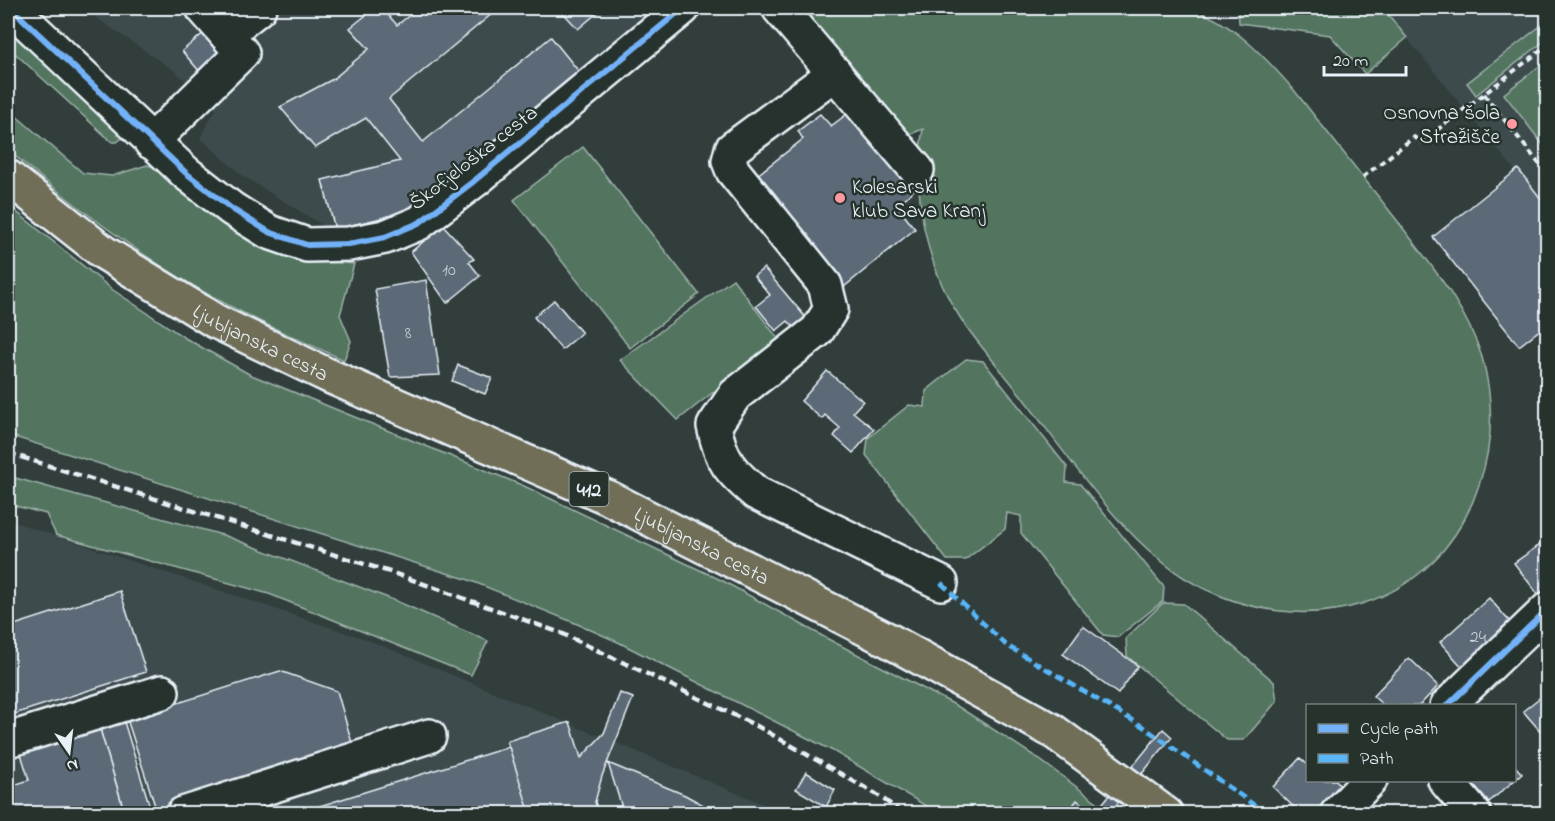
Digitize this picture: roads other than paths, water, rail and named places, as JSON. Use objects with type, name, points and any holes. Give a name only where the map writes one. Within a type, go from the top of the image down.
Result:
[{"type":"main road","name":"Ljubljanska cesta","points":[[8,177],[104,252],[215,321],[327,375],[609,498],[880,636],[1053,731],[1166,813]]},
{"type":"street","name":"Škofjeloška cesta","points":[[11,8],[151,142],[196,181],[268,232],[307,245],[349,244],[384,237],[419,223],[474,181],[683,8]]},
{"type":"street","points":[[151,142],[242,53],[203,8]]},
{"type":"street","points":[[226,34],[259,8]]},
{"type":"street","points":[[779,8],[917,170]]},
{"type":"street","points":[[835,73],[732,149],[729,161],[733,171],[825,285],[831,309],[817,331],[735,395],[714,426],[719,450],[731,472],[756,493],[941,582]]},
{"type":"street","points":[[1448,704],[1548,609]]},
{"type":"street","points":[[8,740],[162,692]]},
{"type":"street","points":[[183,813],[429,736]]},
{"type":"street","points":[[1337,813],[1368,782]]},
{"type":"street","points":[[1447,782],[1474,813]]},
{"type":"railway","points":[[8,453],[393,573],[561,633],[757,726],[876,794],[904,814]]},
{"type":"place","name":"Osnovna šola Stražišče","points":[[1512,124]]},
{"type":"place","name":"Kolesarski klub Sava Kranj","points":[[840,198]]}]
